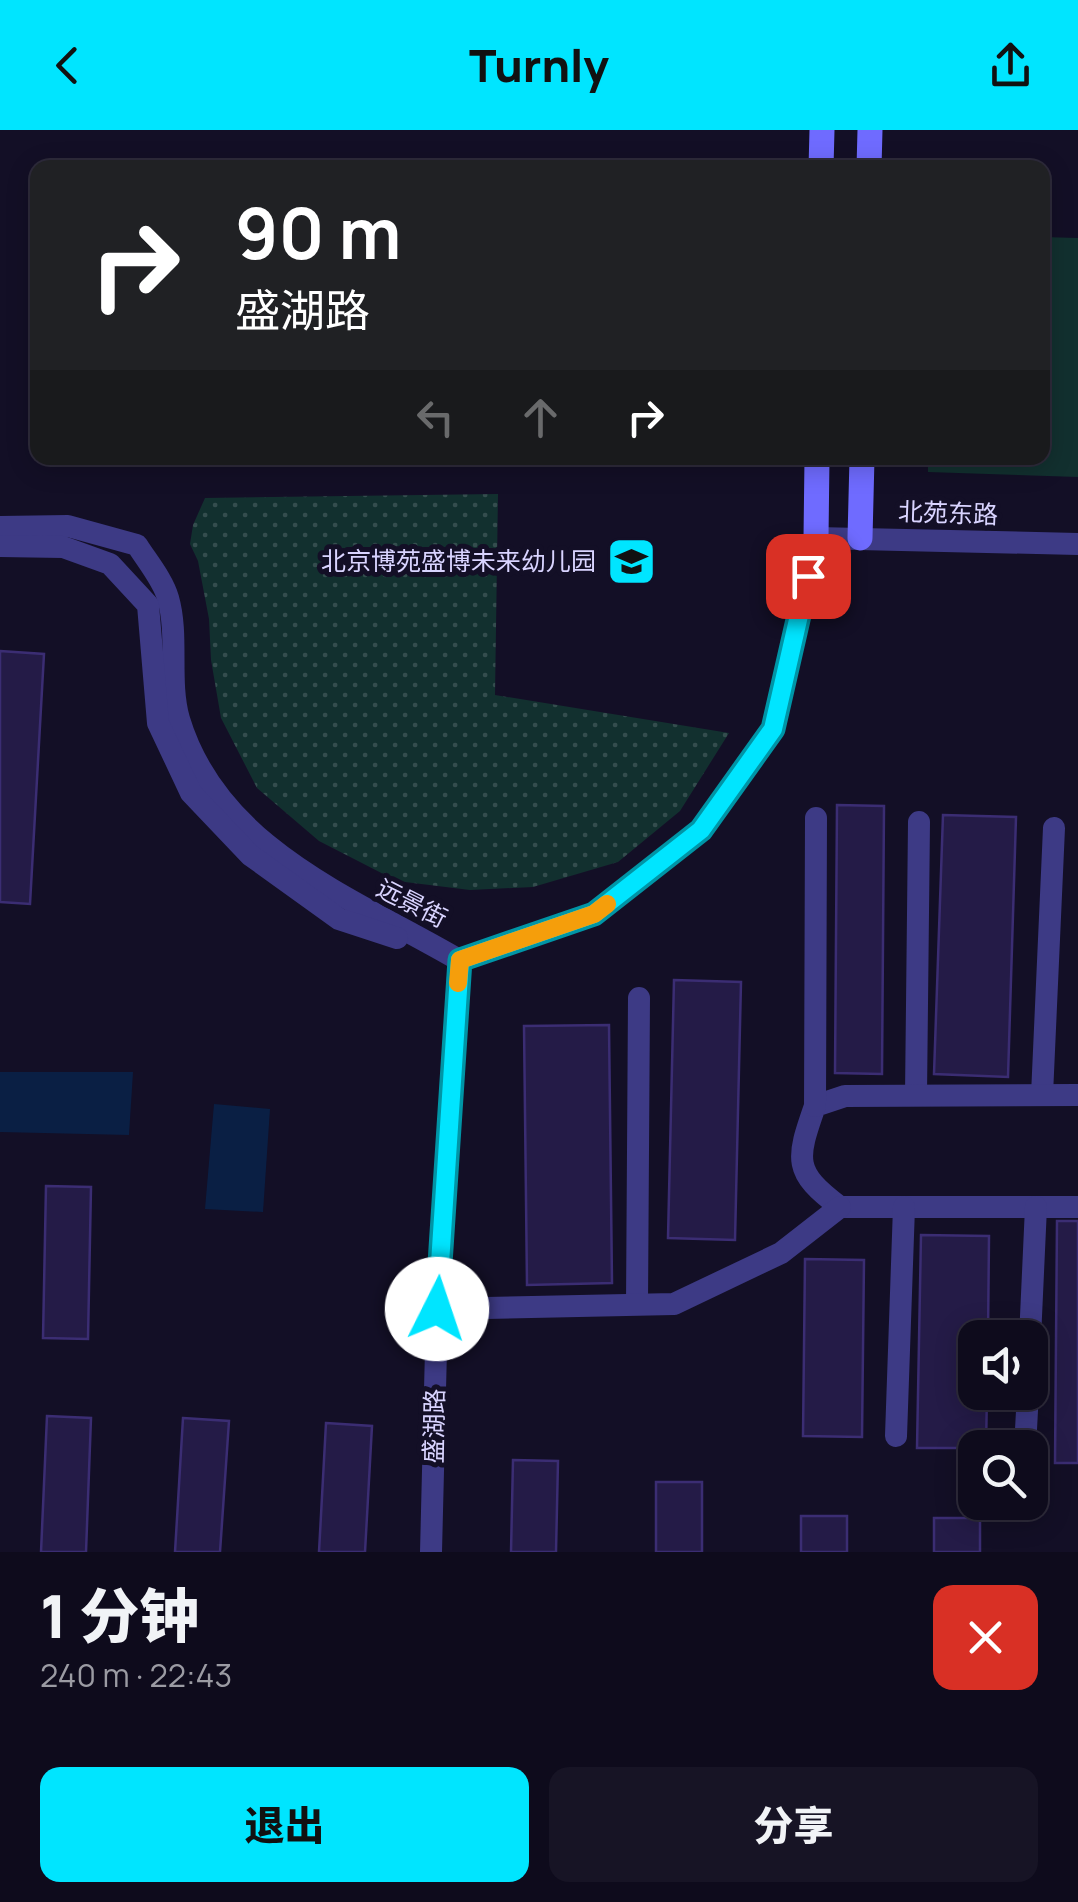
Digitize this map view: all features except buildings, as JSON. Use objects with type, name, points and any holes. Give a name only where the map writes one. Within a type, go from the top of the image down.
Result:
[{"type":"main road","points":[[821,160],[822,130]]},
{"type":"main road","points":[[869,160],[870,130]]},
{"type":"main road","points":[[816,538],[817,465]]},
{"type":"main road","points":[[860,538],[862,465]]},
{"type":"street","name":"远景街","points":[[0,527],[68,526],[137,545],[168,597],[178,717],[208,783],[264,844],[348,902],[460,960]]},
{"type":"street","name":"北苑东路","points":[[816,538],[1078,544]]},
{"type":"street","points":[[460,960],[594,914],[701,830],[773,729],[816,538]]},
{"type":"street","name":"远景街","points":[[0,546],[63,547],[110,564],[148,605],[158,724],[191,793],[250,856],[339,919],[460,960]]},
{"type":"street","points":[[816,818],[815,1106],[800,1166],[813,1187],[840,1207],[1078,1207]]},
{"type":"street","points":[[916,1096],[918,822]]},
{"type":"street","points":[[1042,1095],[1054,828]]},
{"type":"street","name":"盛湖路","points":[[431,1552],[437,1309],[460,960]]},
{"type":"street","points":[[637,1304],[639,998]]},
{"type":"street","points":[[815,1106],[845,1096],[1078,1094]]},
{"type":"street","points":[[437,1309],[674,1304],[781,1254],[840,1207]]},
{"type":"street","points":[[896,1436],[904,1207]]},
{"type":"street","points":[[1031,1320],[1036,1207]]},
{"type":"green space","points":[[1050,237],[1078,238],[1078,477],[928,472],[928,465],[1050,465]]},
{"type":"green space","points":[[498,494],[495,695],[729,733],[680,811],[618,862],[533,887],[470,890],[397,881],[319,841],[257,788],[221,718],[209,619],[198,561],[190,544],[193,525],[205,498]]},
{"type":"water","points":[[0,1072],[133,1072],[129,1135],[0,1132]]},
{"type":"water","points":[[214,1104],[270,1109],[263,1212],[205,1209]]},
{"type":"slow traffic","points":[[458,983],[460,960],[594,914],[607,904]]},
{"type":"place","name":"北京博苑盛博未来幼儿园","points":[[631,561]]},
{"type":"route","points":[[437,1309],[460,960],[594,914],[701,830],[773,729],[808,576]]}]
